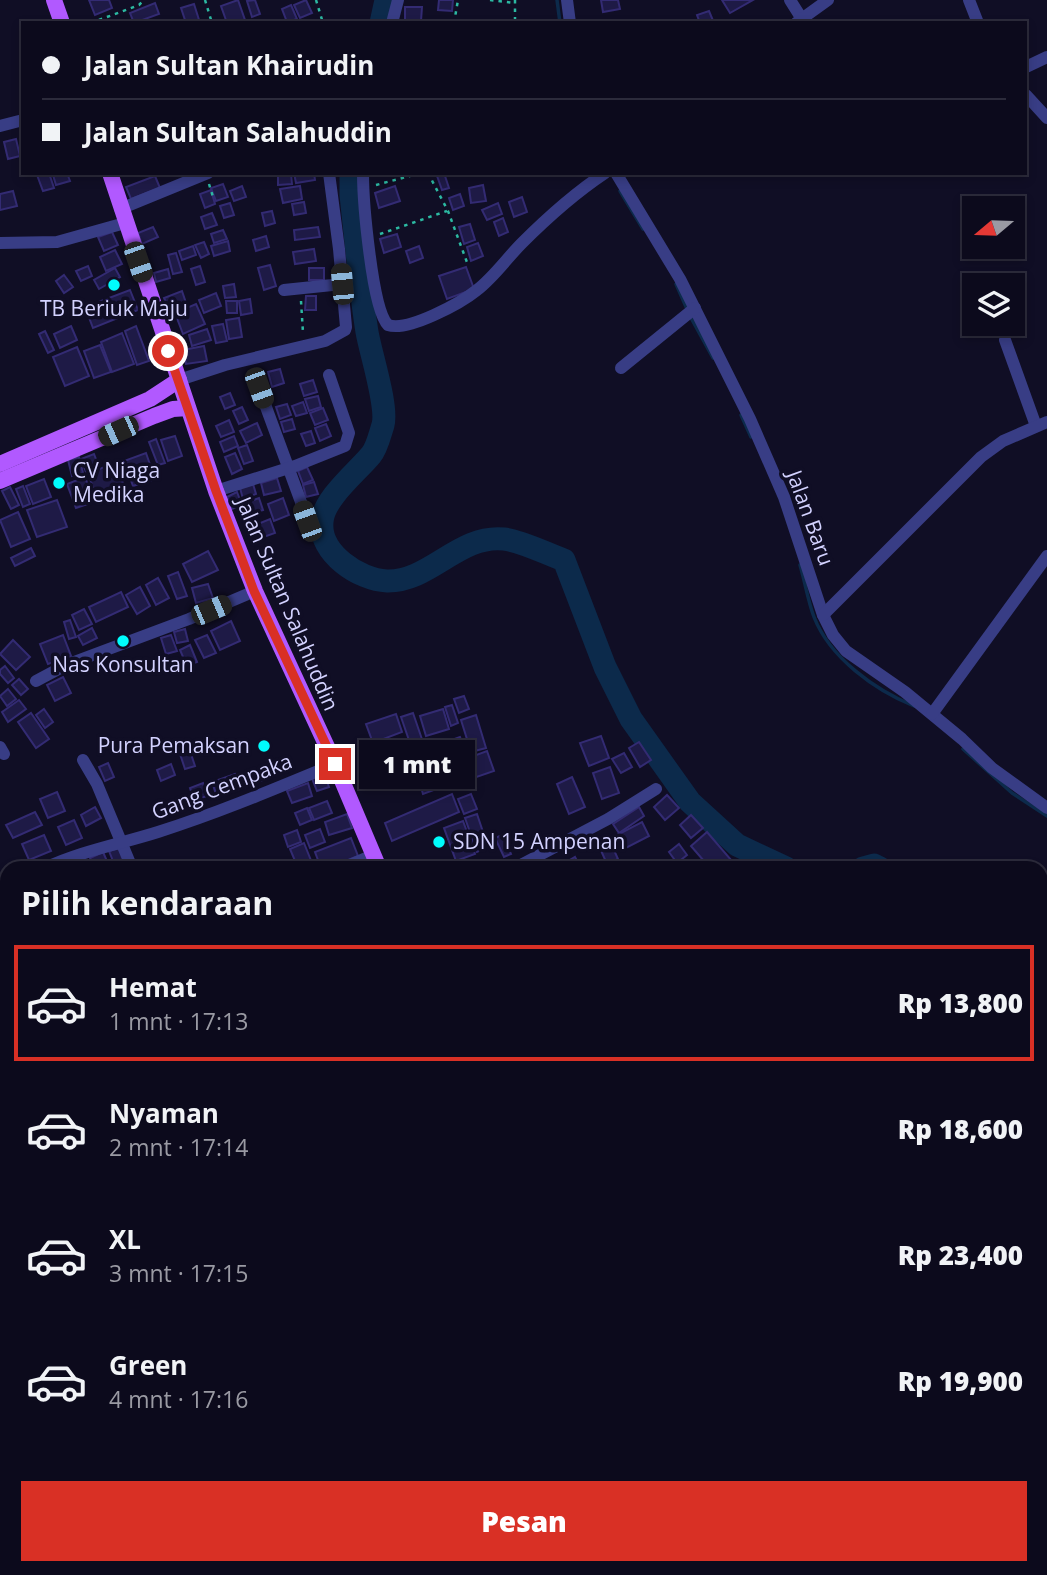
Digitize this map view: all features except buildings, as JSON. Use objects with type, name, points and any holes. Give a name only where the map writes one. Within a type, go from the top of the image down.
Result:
[{"type":"main road","points":[[54,0],[61,21]]},
{"type":"main road","name":"Jalan Sultan Salahuddin","points":[[111,175],[122,216],[216,491],[254,591],[335,764],[376,861]]},
{"type":"main road","points":[[0,464],[150,399],[183,393]]},
{"type":"main road","points":[[0,481],[173,409],[183,393]]},
{"type":"street","points":[[393,21],[398,0]]},
{"type":"street","points":[[567,0],[570,21]]},
{"type":"street","points":[[790,0],[799,21],[828,0]]},
{"type":"street","points":[[969,0],[977,21]]},
{"type":"street","points":[[1027,67],[1047,57]]},
{"type":"street","points":[[1027,96],[1047,118]]},
{"type":"street","points":[[0,126],[21,121]]},
{"type":"street","points":[[0,243],[57,242],[122,216],[204,175]]},
{"type":"street","points":[[183,393],[228,364],[325,341],[345,330],[329,175]]},
{"type":"street","points":[[363,175],[367,239],[383,317],[392,327],[440,312],[481,288],[522,243],[584,187],[602,175]]},
{"type":"street","name":"Jalan Baru","points":[[617,175],[750,419],[784,497],[823,615],[833,635],[846,651],[905,692],[992,768],[1047,808]]},
{"type":"street","points":[[284,290],[342,284]]},
{"type":"street","points":[[621,368],[690,312]]},
{"type":"street","points":[[823,615],[981,457],[1003,441],[1041,424],[1005,340]]},
{"type":"street","points":[[216,491],[339,450],[348,442],[349,433],[329,375]]},
{"type":"street","points":[[259,388],[307,521]]},
{"type":"street","points":[[932,714],[1047,556]]},
{"type":"street","points":[[36,681],[66,665],[189,619],[254,591]]},
{"type":"street","points":[[83,760],[97,784],[129,861]]},
{"type":"street","name":"Gang Cempaka","points":[[60,861],[122,843],[257,796],[335,764]]},
{"type":"street","points":[[528,861],[656,789]]},
{"type":"path","points":[[96,21],[139,5],[144,0]]},
{"type":"path","points":[[205,0],[211,21]]},
{"type":"path","points":[[316,0],[322,21]]},
{"type":"path","points":[[454,21],[458,0]]},
{"type":"path","points":[[490,0],[515,2],[516,21]]},
{"type":"path","points":[[363,189],[414,175]]},
{"type":"path","points":[[429,175],[448,211],[468,265]]},
{"type":"path","points":[[367,239],[448,211]]},
{"type":"path","points":[[300,288],[304,347]]},
{"type":"waterway","points":[[381,21],[386,0]]},
{"type":"waterway","points":[[557,0],[560,21]]},
{"type":"waterway","points":[[351,175],[365,315],[384,416],[373,452],[328,504],[322,522],[327,544],[334,554],[353,570],[387,581],[417,574],[459,550],[488,539],[511,540],[564,560],[605,667],[631,719],[690,802],[737,845],[771,861]]},
{"type":"waterway","points":[[620,191],[643,229]]},
{"type":"waterway","points":[[676,284],[687,309]]},
{"type":"waterway","points":[[690,316],[713,358]]},
{"type":"waterway","points":[[741,415],[751,437]]},
{"type":"waterway","points":[[800,565],[814,617],[831,646],[869,682],[914,706]]},
{"type":"waterway","points":[[963,749],[1012,793],[1047,816]]},
{"type":"place","name":"TB Beriuk Maju","points":[[114,285]]},
{"type":"place","name":"CV Niaga Medika","points":[[59,483]]},
{"type":"place","name":"Nas Konsultan","points":[[123,641]]},
{"type":"place","name":"Pura Pemaksan","points":[[264,746]]},
{"type":"place","name":"SDN 15 Ampenan","points":[[439,842]]},
{"type":"route","points":[[168,351],[254,591],[335,764]]}]
